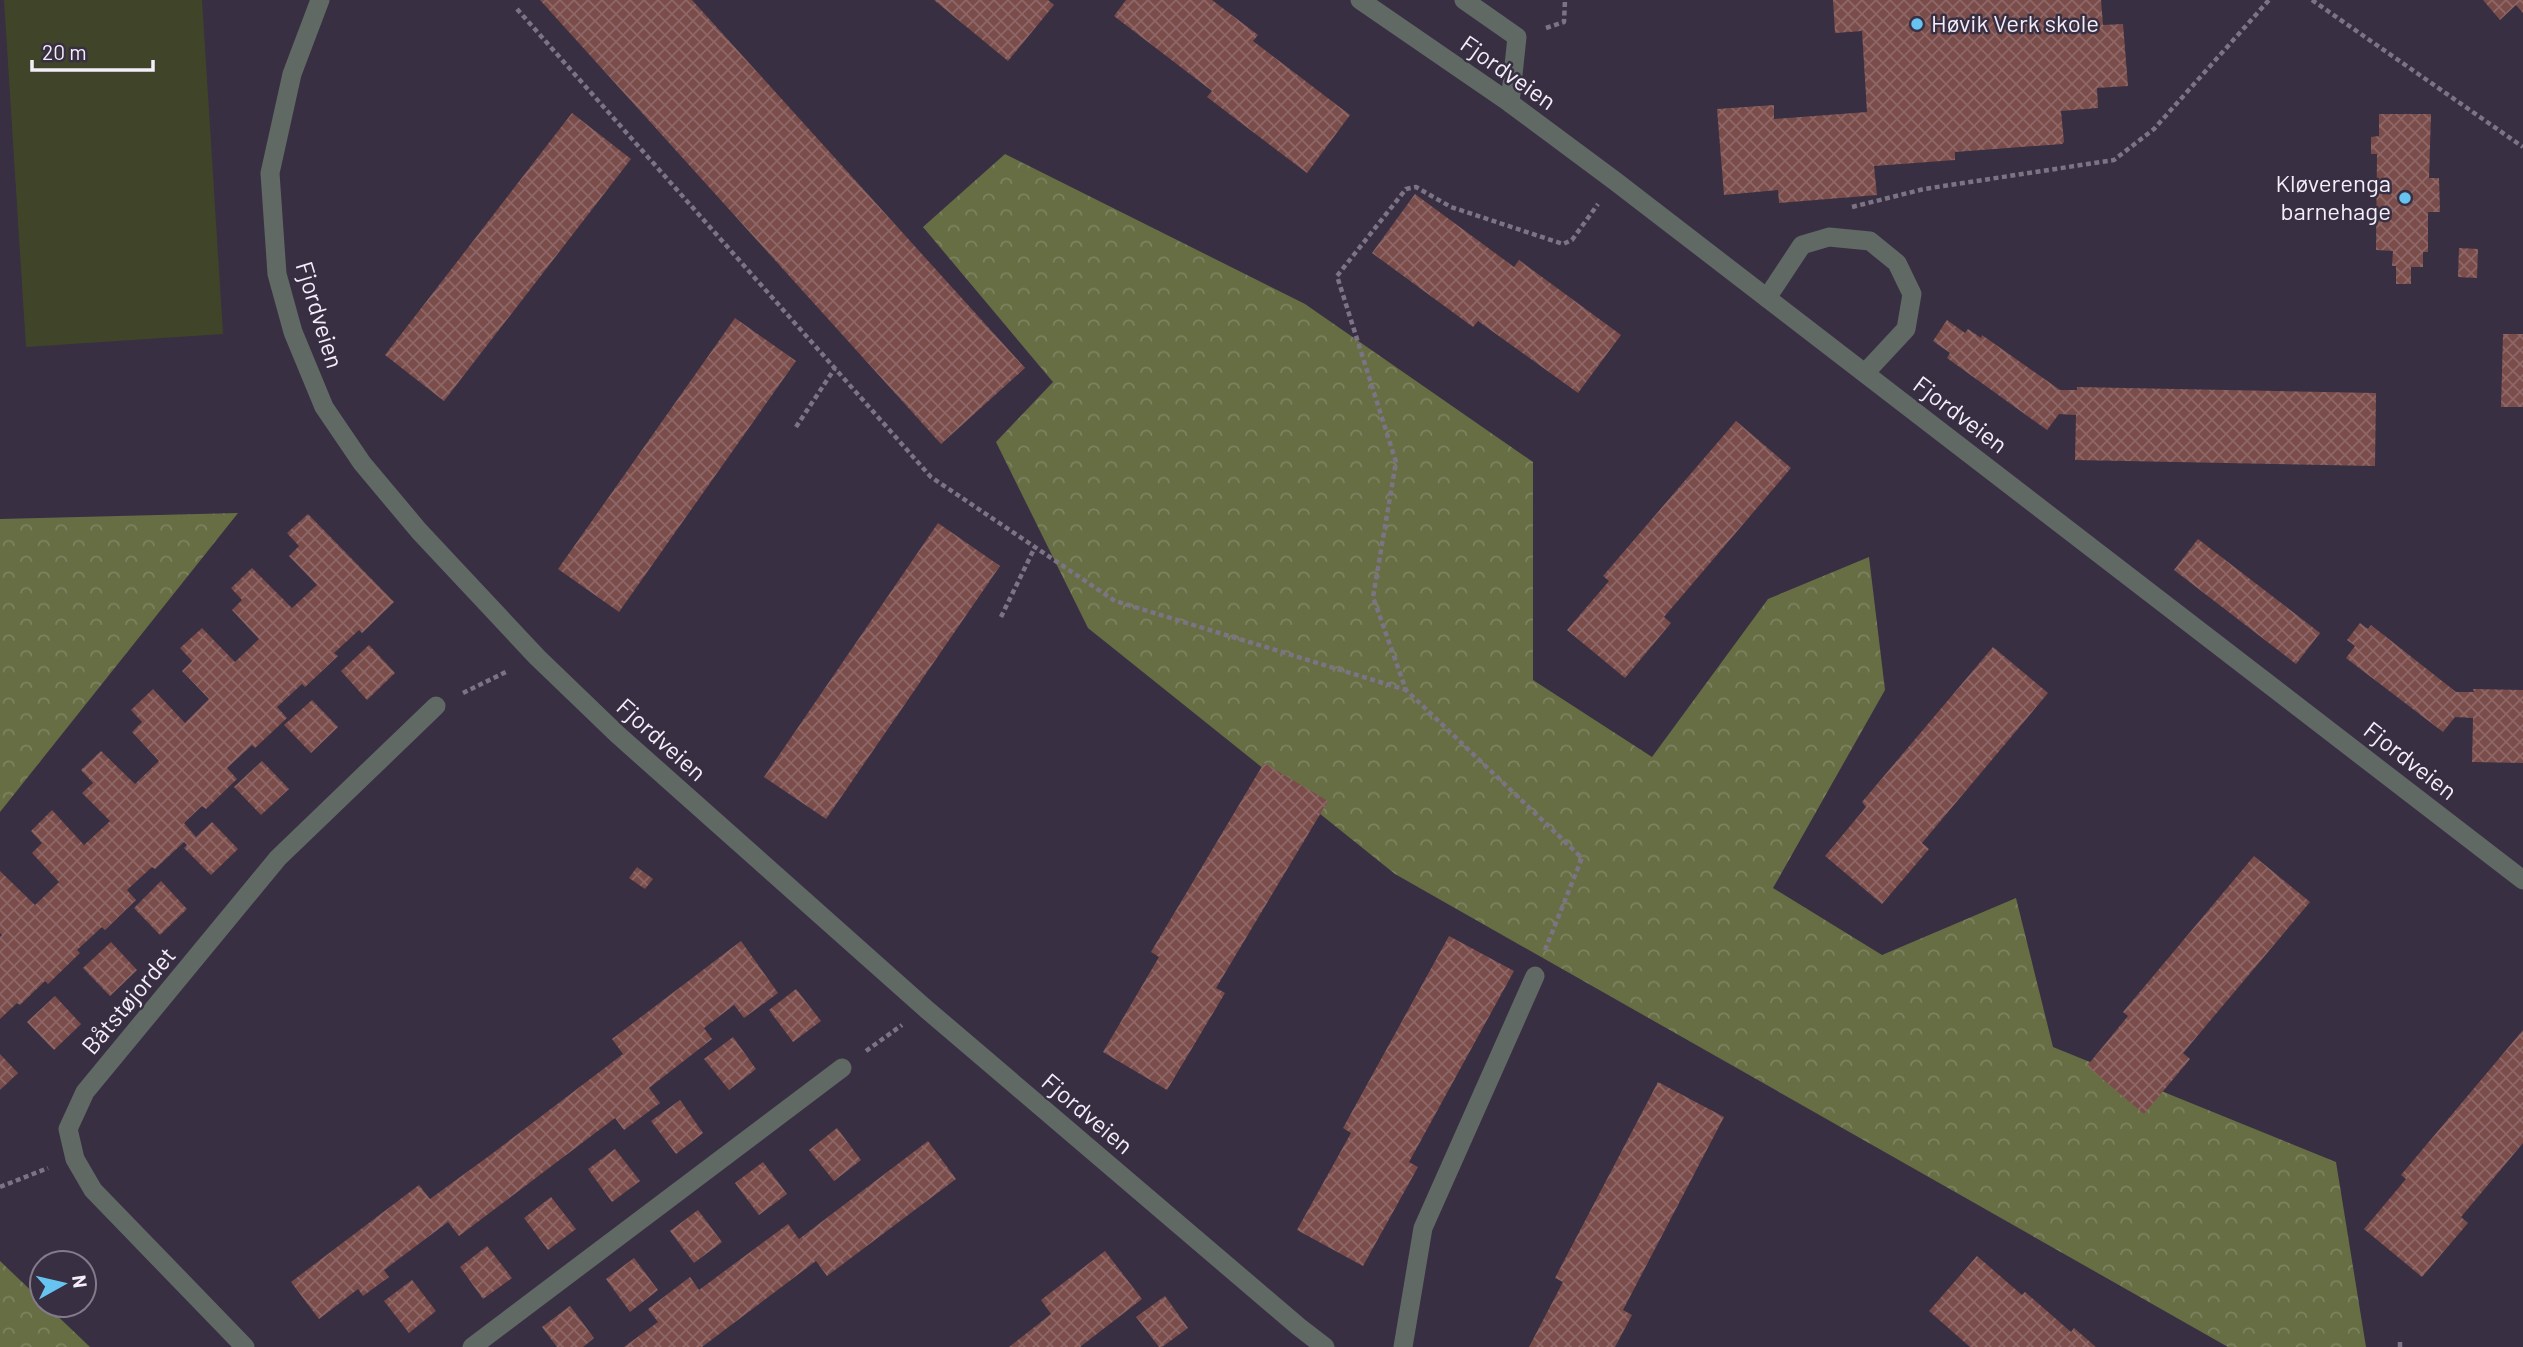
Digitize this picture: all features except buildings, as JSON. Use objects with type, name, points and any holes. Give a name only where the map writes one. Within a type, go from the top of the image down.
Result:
[{"type":"street","name":"Fjordveien","points":[[320,0],[292,74],[270,173],[277,274],[293,332],[324,407],[362,463],[419,531],[537,657],[617,734],[925,1008],[1325,1347]]},
{"type":"street","name":"Fjordveien","points":[[1360,0],[1510,103],[1615,181],[2523,880]]},
{"type":"street","points":[[1464,0],[1517,37],[1510,103]]},
{"type":"street","points":[[1767,298],[1802,245],[1829,237],[1870,241],[1897,263],[1912,294],[1906,329],[1866,373]]},
{"type":"street","name":"Båtstøjordet","points":[[245,1347],[93,1190],[75,1159],[68,1129],[85,1092],[278,859],[436,706]]},
{"type":"street","points":[[1403,1347],[1423,1228],[1535,976]]},
{"type":"street","points":[[472,1347],[842,1068]]},
{"type":"path","points":[[1517,37],[1564,22],[1565,0]]},
{"type":"path","points":[[1840,212],[1924,190],[2114,160],[2154,129],[2269,0]]},
{"type":"path","points":[[2312,0],[2523,147]]},
{"type":"path","points":[[517,9],[931,477],[1115,601],[1406,690],[1582,858],[1535,976]]},
{"type":"path","points":[[1406,690],[1373,597],[1396,462],[1337,276],[1406,189],[1416,187],[1451,207],[1563,244],[1572,240],[1615,181]]},
{"type":"path","points":[[796,427],[835,368]]},
{"type":"path","points":[[1001,617],[1035,547]]},
{"type":"path","points":[[436,706],[537,657]]},
{"type":"path","points":[[842,1068],[925,1008]]},
{"type":"path","points":[[0,1187],[75,1159]]},
{"type":"green space","points":[[4,0],[202,0],[223,334],[26,347]]},
{"type":"green space","points":[[1005,154],[1305,304],[1533,462],[1533,680],[1652,757],[1768,599],[1869,557],[1885,690],[1773,888],[1882,955],[2016,898],[2053,1047],[2336,1162],[2366,1347],[2228,1347],[1395,874],[1088,628],[996,442],[1053,382],[923,227]]},
{"type":"green space","points":[[238,513],[0,812],[0,519]]},
{"type":"green space","points":[[0,1261],[28,1288],[28,1319],[61,1319],[90,1347],[0,1347]]},
{"type":"place","name":"Høvik Verk skole","points":[[1917,24]]},
{"type":"place","name":"Kløverenga barnehage","points":[[2405,198]]}]
